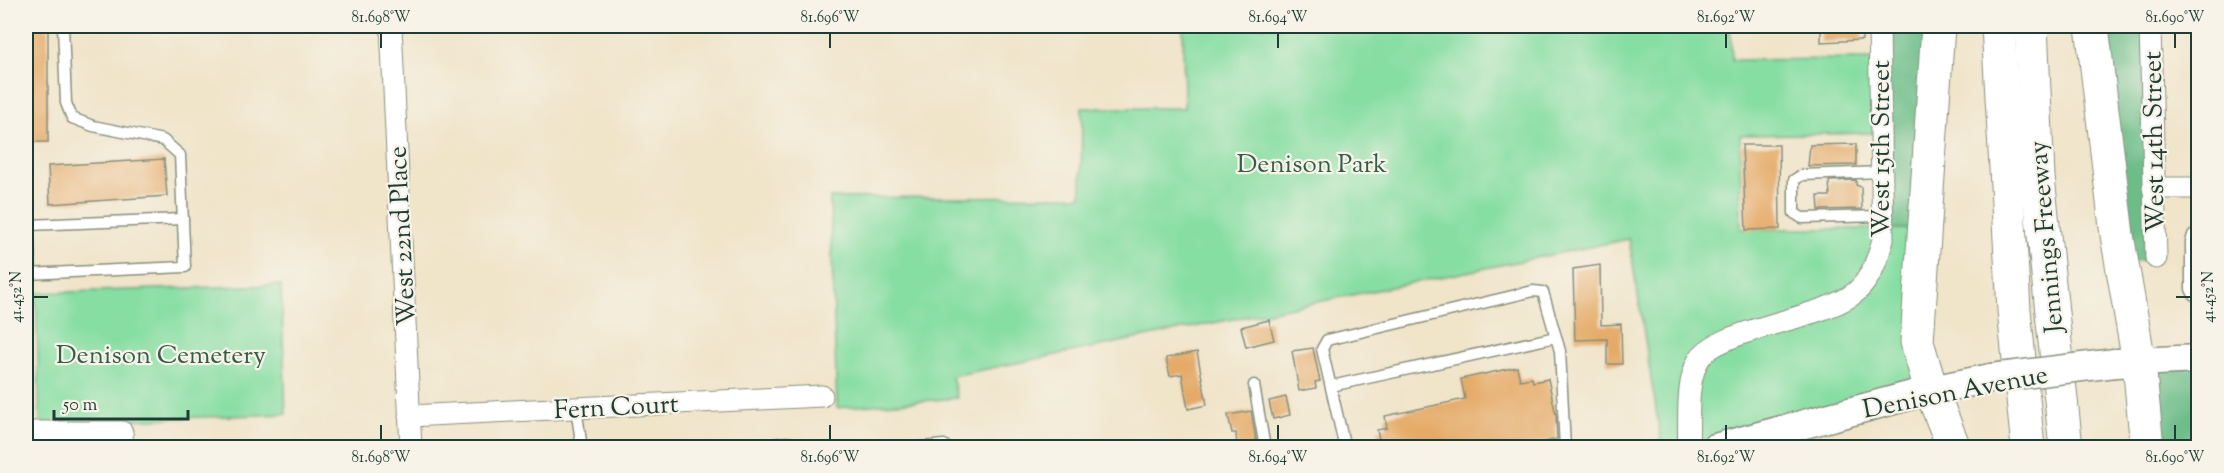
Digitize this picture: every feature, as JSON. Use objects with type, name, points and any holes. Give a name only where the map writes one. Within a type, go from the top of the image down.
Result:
[{"type":"highway","points":[[1938,26],[1917,342],[1931,390],[1954,447]]},
{"type":"highway","name":"Jennings Freeway","points":[[1998,26],[2014,310],[2028,447]]},
{"type":"highway","name":"Jennings Freeway","points":[[2031,26],[2038,177],[2066,447]]},
{"type":"highway","points":[[2092,26],[2117,235],[2127,362],[2147,447]]},
{"type":"main road","name":"Denison Avenue","points":[[1715,447],[1931,390],[1991,378],[2127,362],[2199,359]]},
{"type":"street","name":"West 22nd Place","points":[[391,26],[411,447]]},
{"type":"street","name":"West 15th Street","points":[[1688,447],[1690,388],[1698,360],[1716,345],[1827,307],[1855,293],[1872,273],[1883,240],[1880,26]]},
{"type":"street","name":"West 14th Street","points":[[2150,26],[2156,258]]},
{"type":"street","points":[[2153,188],[2199,188]]},
{"type":"street","name":"Fern Court","points":[[409,416],[822,396]]},
{"type":"street","points":[[26,432],[122,440]]},
{"type":"lane","points":[[63,26],[66,103],[72,118],[93,126],[163,140],[180,155],[183,219],[185,267],[28,274],[28,225],[183,219]]},
{"type":"lane","points":[[1882,172],[1802,175],[1794,180],[1794,213],[1802,218],[1883,216]]},
{"type":"lane","points":[[2199,232],[2193,235],[2191,242],[2191,289],[2194,295],[2199,297]]},
{"type":"lane","points":[[1346,447],[1322,349],[1327,340],[1533,291],[1543,292],[1560,351],[1565,447]]},
{"type":"lane","points":[[1331,386],[1556,337]]},
{"type":"lane","points":[[1254,386],[1265,447]]},
{"type":"lane","points":[[576,408],[582,447]]},
{"type":"lane","points":[[768,447],[773,444],[798,442],[808,447]]},
{"type":"lane","points":[[910,447],[944,445],[947,447]]},
{"type":"green space","name":"Denison Park","points":[[1183,26],[1730,26],[1732,60],[1880,59],[1881,133],[1740,135],[1741,229],[1925,229],[1931,390],[1715,447],[1662,447],[1629,239],[952,376],[957,398],[837,408],[830,198],[1081,196],[1082,108],[1184,108]]},
{"type":"green space","points":[[1879,26],[1938,26],[1925,229],[1883,229]]},
{"type":"green space","points":[[2103,26],[2150,26],[2156,258],[2122,263]]},
{"type":"green space","name":"Denison Cemetery","points":[[281,285],[286,414],[40,423],[36,293]]},
{"type":"green space","points":[[2198,359],[2198,447],[2147,447],[2139,362]]},
{"type":"building","points":[[1821,26],[1862,26],[1862,40],[1821,42]]},
{"type":"building","points":[[26,28],[48,28],[48,142],[26,142]]},
{"type":"building","points":[[1856,144],[1856,165],[1808,166],[1810,145]]},
{"type":"building","points":[[1742,145],[1779,145],[1780,229],[1746,230]]},
{"type":"building","points":[[164,159],[167,196],[50,204],[48,166]]},
{"type":"building","points":[[1856,180],[1856,185],[1861,187],[1862,209],[1819,210],[1818,196],[1830,196],[1829,181]]},
{"type":"building","points":[[1600,265],[1601,325],[1621,324],[1622,364],[1607,364],[1607,339],[1575,340],[1573,269]]},
{"type":"building","points":[[1269,320],[1274,340],[1246,347],[1241,327]]},
{"type":"building","points":[[1313,348],[1320,381],[1315,382],[1316,388],[1299,391],[1292,351]]},
{"type":"building","points":[[1197,352],[1207,405],[1188,409],[1182,374],[1170,376],[1166,358]]},
{"type":"building","points":[[1517,367],[1520,380],[1532,378],[1533,382],[1548,379],[1556,415],[1557,439],[1527,447],[1381,447],[1377,430],[1387,428],[1385,416],[1465,399],[1461,379]]},
{"type":"building","points":[[1286,397],[1290,415],[1273,419],[1269,401]]},
{"type":"building","points":[[1251,411],[1257,447],[1237,447],[1236,433],[1232,433],[1228,415]]}]
